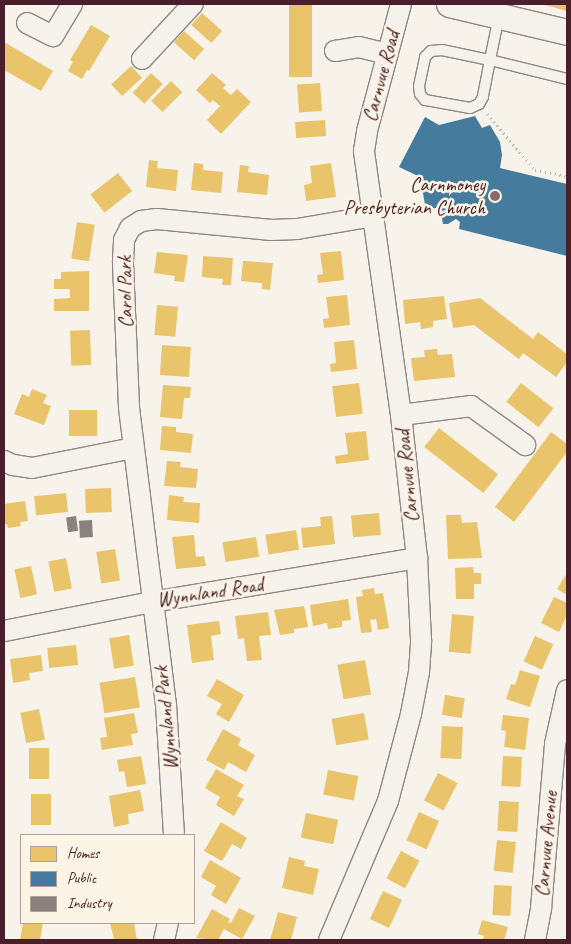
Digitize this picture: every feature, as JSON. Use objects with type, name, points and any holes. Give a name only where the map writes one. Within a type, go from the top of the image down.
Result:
[{"type":"street","points":[[27,23],[53,36],[72,4]]},
{"type":"street","points":[[142,59],[193,4]]},
{"type":"street","name":"Carnvue Road","points":[[329,940],[388,801],[411,714],[419,672],[421,640],[416,558],[401,416],[364,151],[367,131],[401,4]]},
{"type":"street","points":[[449,4],[567,32]]},
{"type":"street","points":[[335,51],[359,47],[387,54]]},
{"type":"street","name":"Carol Park","points":[[152,602],[133,448],[123,261],[124,240],[130,228],[141,221],[157,219],[271,230],[298,229],[373,216]]},
{"type":"street","points":[[401,416],[471,406],[525,445]]},
{"type":"street","points":[[4,461],[13,465],[32,468],[133,448]]},
{"type":"street","name":"Wynnland Road","points":[[4,631],[152,602],[416,558]]},
{"type":"street","name":"Wynnland Park","points":[[152,602],[167,714],[174,834]]},
{"type":"street","name":"Carnvue Avenue","points":[[535,940],[541,908],[555,744],[567,690]]},
{"type":"street","points":[[164,940],[168,924]]},
{"type":"lane","points":[[499,16],[490,60],[483,97],[479,104],[470,108],[425,100],[420,94],[419,86],[425,57],[431,51],[442,50],[490,60],[567,79]]},
{"type":"path","points":[[479,104],[535,170],[567,176]]},
{"type":"building: Homes","points":[[289,4],[312,4],[312,77],[289,77]]},
{"type":"building: Homes","points":[[541,4],[567,4],[567,11]]},
{"type":"building: Homes","points":[[202,13],[222,31],[211,43],[191,25]]},
{"type":"building: Homes","points":[[91,25],[110,36],[89,71],[87,70],[82,79],[68,71],[73,62],[70,60]]},
{"type":"building: Homes","points":[[184,31],[204,49],[194,60],[174,42]]},
{"type":"building: Homes","points":[[4,42],[53,71],[41,91],[4,70]]},
{"type":"building: Homes","points":[[131,66],[142,78],[122,96],[111,84]]},
{"type":"building: Homes","points":[[151,73],[163,84],[144,104],[133,93]]},
{"type":"building: Homes","points":[[212,73],[226,85],[223,88],[231,95],[237,89],[251,102],[221,134],[207,120],[220,106],[213,100],[210,103],[196,90]]},
{"type":"building: Homes","points":[[171,81],[182,92],[163,112],[151,101]]},
{"type":"building: Homes","points":[[320,83],[322,111],[299,113],[297,85]]},
{"type":"building: Homes","points":[[325,120],[326,136],[296,138],[295,122]]},
{"type":"building: Homes","points":[[149,160],[158,161],[157,168],[178,170],[176,191],[146,187]]},
{"type":"building: Homes","points":[[194,163],[203,164],[203,170],[223,172],[221,193],[191,190]]},
{"type":"building: Homes","points":[[331,163],[336,197],[306,201],[304,185],[312,183],[310,166]]},
{"type":"building: Homes","points":[[240,165],[249,166],[248,172],[269,175],[267,195],[237,192]]},
{"type":"building: Homes","points":[[118,173],[132,191],[105,213],[90,195]]},
{"type":"building: Homes","points":[[77,222],[95,225],[89,261],[71,259]]},
{"type":"building: Homes","points":[[341,251],[344,280],[318,283],[317,275],[323,274],[320,253]]},
{"type":"building: Homes","points":[[157,252],[188,255],[184,282],[174,281],[175,276],[154,273]]},
{"type":"building: Homes","points":[[203,256],[233,258],[231,285],[222,285],[223,279],[202,277]]},
{"type":"building: Homes","points":[[243,261],[273,263],[270,290],[262,289],[262,283],[241,281]]},
{"type":"building: Homes","points":[[89,271],[89,311],[54,311],[54,299],[70,298],[70,289],[54,289],[54,279],[61,279],[61,272]]},
{"type":"building: Homes","points":[[347,295],[350,325],[324,328],[323,319],[329,318],[326,297]]},
{"type":"building: Homes","points":[[444,296],[447,319],[433,321],[433,327],[421,329],[420,322],[405,324],[403,300]]},
{"type":"building: Homes","points":[[480,298],[533,339],[538,332],[567,354],[567,362],[556,377],[523,353],[519,359],[474,325],[453,328],[449,303]]},
{"type":"building: Homes","points":[[157,305],[178,307],[175,337],[154,335]]},
{"type":"building: Homes","points":[[90,330],[91,365],[71,366],[70,331]]},
{"type":"building: Homes","points":[[354,340],[357,369],[331,372],[330,364],[336,363],[334,342]]},
{"type":"building: Homes","points":[[162,345],[191,347],[189,377],[160,375]]},
{"type":"building: Homes","points":[[437,349],[438,355],[452,354],[455,377],[414,381],[411,358],[425,357],[424,350]]},
{"type":"building: Homes","points":[[359,383],[363,414],[336,417],[332,386]]},
{"type":"building: Homes","points":[[521,383],[553,408],[539,427],[506,402]]},
{"type":"building: Homes","points":[[163,385],[191,387],[190,398],[184,398],[182,419],[160,417]]},
{"type":"building: Homes","points":[[32,389],[47,395],[43,403],[51,406],[44,425],[14,414],[22,394],[29,397]]},
{"type":"building: Homes","points":[[69,410],[97,410],[97,436],[69,436]]},
{"type":"building: Homes","points":[[162,426],[176,427],[176,432],[193,434],[191,453],[160,450]]},
{"type":"building: Homes","points":[[439,428],[498,474],[483,493],[424,447]]},
{"type":"building: Homes","points":[[366,431],[369,460],[336,464],[335,456],[348,454],[345,433]]},
{"type":"building: Homes","points":[[551,432],[567,444],[567,452],[514,522],[495,507]]},
{"type":"building: Homes","points":[[167,461],[181,462],[180,467],[198,469],[196,488],[164,486]]},
{"type":"building: Homes","points":[[111,488],[112,512],[86,513],[85,489]]},
{"type":"building: Homes","points":[[66,493],[68,512],[36,515],[34,496]]},
{"type":"building: Homes","points":[[169,495],[184,497],[183,502],[200,503],[199,523],[167,520]]},
{"type":"building: Homes","points":[[25,501],[28,521],[20,522],[21,526],[8,528],[7,524],[4,524],[4,504]]},
{"type":"building: Homes","points":[[379,513],[381,535],[353,537],[351,515]]},
{"type":"building: Homes","points":[[446,515],[461,515],[462,523],[477,522],[482,558],[448,559]]},
{"type":"building: Homes","points":[[332,516],[335,544],[303,548],[301,528],[321,526],[320,517]]},
{"type":"building: Homes","points":[[296,530],[299,550],[269,555],[265,535]]},
{"type":"building: Homes","points":[[194,535],[196,557],[204,556],[206,566],[176,569],[172,537]]},
{"type":"building: Homes","points":[[256,537],[259,557],[226,562],[222,542]]},
{"type":"building: Homes","points":[[115,549],[120,581],[101,584],[96,552]]},
{"type":"building: Homes","points":[[66,558],[72,588],[54,592],[48,561]]},
{"type":"building: Homes","points":[[31,566],[37,594],[20,598],[14,570]]},
{"type":"building: Homes","points":[[473,567],[474,573],[481,573],[481,584],[474,584],[474,599],[456,599],[455,568]]},
{"type":"building: Homes","points":[[567,573],[567,595],[557,589]]},
{"type":"building: Homes","points":[[374,588],[375,594],[383,593],[389,628],[378,630],[376,619],[370,620],[372,632],[361,633],[356,597],[363,596],[362,590]]},
{"type":"building: Homes","points":[[554,597],[567,603],[567,615],[559,632],[541,623]]},
{"type":"building: Homes","points":[[348,599],[351,620],[342,621],[342,627],[328,629],[327,623],[313,626],[310,605]]},
{"type":"building: Homes","points":[[304,606],[308,627],[294,629],[294,633],[280,635],[274,610]]},
{"type":"building: Homes","points":[[268,612],[271,635],[259,636],[262,660],[247,661],[244,638],[238,639],[235,616]]},
{"type":"building: Homes","points":[[452,614],[474,616],[471,654],[449,652]]},
{"type":"building: Homes","points":[[219,621],[221,634],[211,636],[214,660],[192,663],[187,625]]},
{"type":"building: Homes","points":[[129,635],[134,666],[114,669],[109,638]]},
{"type":"building: Homes","points":[[535,636],[553,644],[542,670],[524,662]]},
{"type":"building: Homes","points":[[76,645],[78,665],[49,668],[47,648]]},
{"type":"building: Homes","points":[[41,655],[43,671],[29,673],[30,680],[13,683],[10,659]]},
{"type":"building: Homes","points":[[365,660],[371,694],[344,699],[337,665]]},
{"type":"building: Homes","points":[[520,670],[540,676],[530,707],[506,699],[511,684],[515,685]]},
{"type":"building: Homes","points":[[135,677],[140,708],[104,713],[99,683]]},
{"type":"building: Homes","points":[[217,679],[244,695],[229,722],[216,714],[222,704],[207,696]]},
{"type":"building: Homes","points":[[445,695],[465,698],[462,718],[442,715]]},
{"type":"building: Homes","points":[[39,709],[45,739],[26,743],[20,713]]},
{"type":"building: Homes","points":[[134,713],[138,733],[131,734],[133,745],[102,750],[100,738],[107,737],[104,718]]},
{"type":"building: Homes","points":[[364,713],[369,740],[336,745],[332,719]]},
{"type":"building: Homes","points":[[503,715],[529,718],[525,750],[504,747],[506,731],[501,730]]},
{"type":"building: Homes","points":[[442,726],[463,727],[461,759],[440,758]]},
{"type":"building: Homes","points":[[223,729],[241,739],[238,745],[255,755],[246,772],[228,762],[224,770],[206,760]]},
{"type":"building: Homes","points":[[29,748],[49,748],[49,779],[29,779]]},
{"type":"building: Homes","points":[[141,756],[146,784],[127,787],[124,771],[119,772],[117,760]]},
{"type":"building: Homes","points":[[503,756],[522,757],[520,787],[501,786]]},
{"type":"building: Homes","points":[[216,769],[244,785],[237,796],[244,799],[234,816],[216,805],[220,797],[205,788]]},
{"type":"building: Homes","points":[[328,770],[358,776],[354,800],[323,795]]},
{"type":"building: Homes","points":[[438,773],[458,783],[444,811],[424,801]]},
{"type":"building: Homes","points":[[140,790],[144,811],[128,814],[129,824],[114,827],[109,796]]},
{"type":"building: Homes","points":[[31,794],[51,794],[51,825],[31,825]]},
{"type":"building: Homes","points":[[499,801],[519,802],[517,832],[497,831]]},
{"type":"building: Homes","points":[[419,812],[439,821],[426,849],[406,840]]},
{"type":"building: Homes","points":[[306,813],[338,820],[333,844],[301,837]]},
{"type":"building: Homes","points":[[221,822],[247,838],[241,849],[232,844],[222,861],[204,851]]},
{"type":"building: Homes","points":[[497,840],[516,842],[513,873],[494,871]]},
{"type":"building: Homes","points":[[401,851],[420,861],[405,888],[386,878]]},
{"type":"building: Homes","points":[[289,857],[305,861],[304,866],[319,869],[313,895],[282,888]]},
{"type":"building: Homes","points":[[210,860],[241,878],[226,904],[211,895],[216,886],[201,877]]},
{"type":"building: Homes","points":[[494,885],[512,886],[510,916],[492,915]]},
{"type":"building: Homes","points":[[383,891],[402,900],[389,928],[370,919]]},
{"type":"building: Homes","points":[[239,908],[255,916],[242,939],[224,929],[218,940],[196,938],[212,909],[230,919],[228,922],[231,923]]},
{"type":"building: Homes","points":[[278,912],[297,917],[291,940],[270,940]]},
{"type":"building: Homes","points":[[482,920],[508,927],[504,940],[483,940],[484,936],[478,934]]},
{"type":"building: Homes","points":[[23,924],[43,924],[40,940],[20,940]]},
{"type":"building: Homes","points":[[110,924],[134,924],[137,940],[110,940],[114,939]]},
{"type":"building: Public","name":"Carnmoney Presbyterian Church","points":[[475,116],[482,128],[490,125],[500,142],[502,155],[500,168],[567,184],[567,256],[459,229],[460,222],[456,219],[448,224],[443,224],[440,207],[426,210],[420,177],[399,167],[425,117],[439,125]]},
{"type":"building: Industry","points":[[76,516],[78,531],[68,532],[66,517]]},
{"type":"building: Industry","points":[[92,520],[93,537],[80,538],[79,521]]},
{"type":"place","name":"Carnmoney Presbyterian Church","points":[[495,196]]}]
